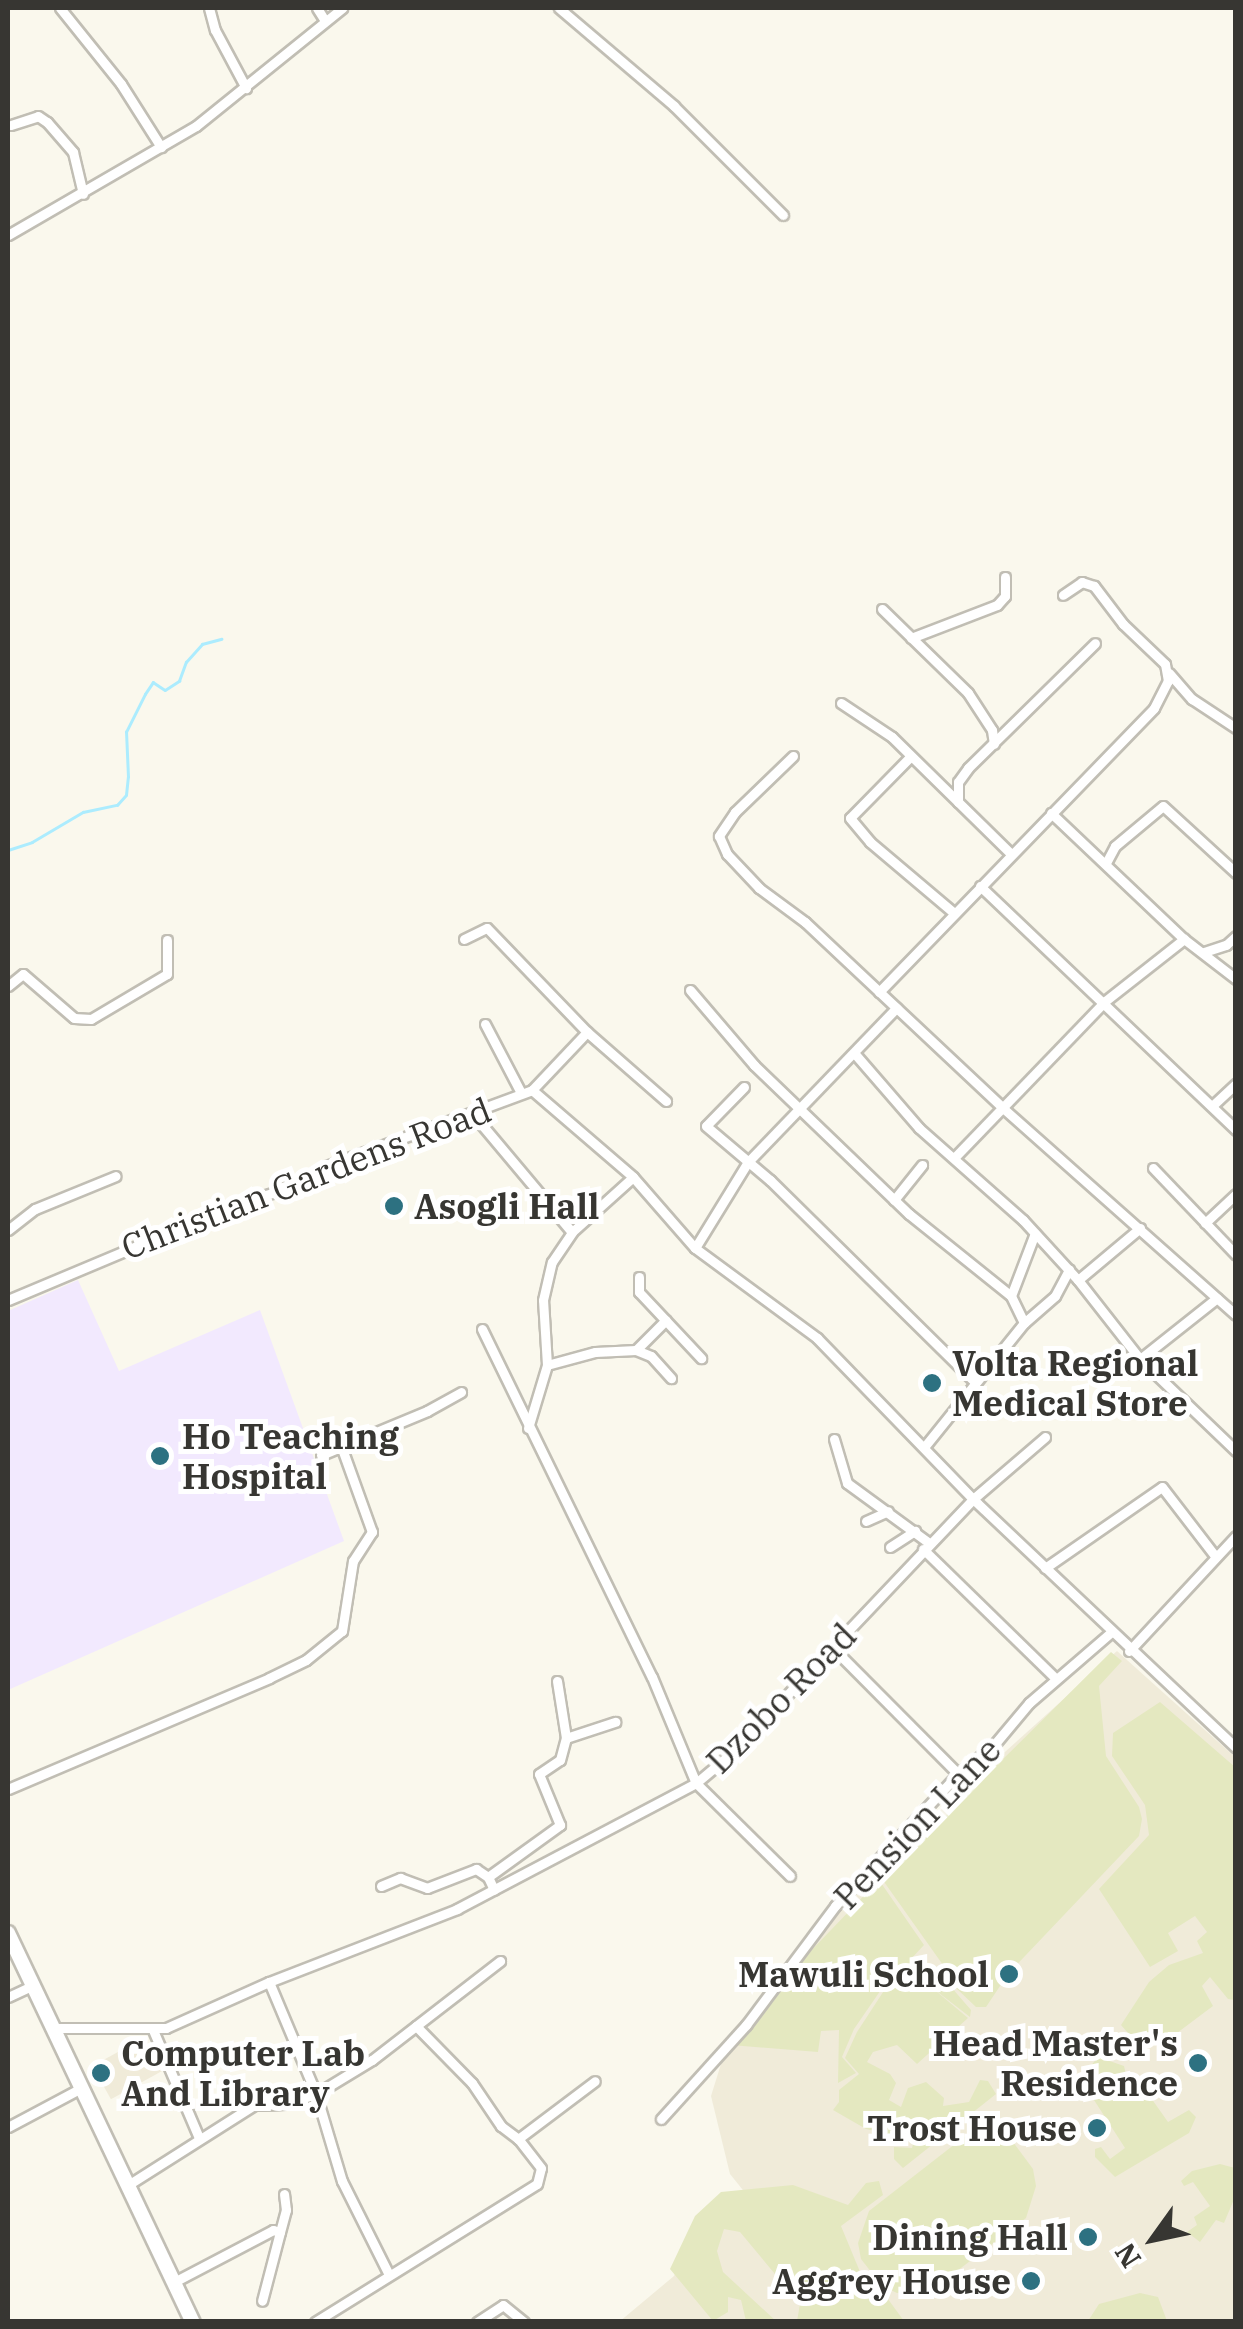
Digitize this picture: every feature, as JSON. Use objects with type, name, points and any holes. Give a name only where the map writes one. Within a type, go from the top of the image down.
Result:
[{"type":"main road","points":[[8,1933],[193,2322]]},
{"type":"street","points":[[60,8],[121,84],[162,147]]},
{"type":"street","points":[[209,8],[215,30],[246,88]]},
{"type":"street","points":[[316,8],[325,21]]},
{"type":"street","points":[[8,235],[162,147],[246,88],[342,8]]},
{"type":"street","points":[[560,8],[674,106],[783,214]]},
{"type":"street","points":[[12,125],[38,116],[47,122],[73,152],[84,194]]},
{"type":"street","points":[[911,638],[997,604],[1005,596],[1005,577]]},
{"type":"street","points":[[1063,595],[1089,582],[1192,699],[1236,728]]},
{"type":"street","points":[[882,609],[968,693],[992,730],[994,744]]},
{"type":"street","points":[[958,802],[958,782],[1095,643]]},
{"type":"street","points":[[879,992],[1154,708],[1169,673]]},
{"type":"street","points":[[841,704],[892,737],[908,758],[1012,854]]},
{"type":"street","points":[[792,756],[735,812],[719,836],[727,854],[759,888],[805,922],[1004,1109],[1236,1315]]},
{"type":"street","points":[[908,758],[850,818],[870,842],[954,913]]},
{"type":"street","points":[[1106,862],[1122,839],[1163,806],[1236,873]]},
{"type":"street","points":[[1051,813],[1184,939],[1236,979]]},
{"type":"street","points":[[980,886],[1236,1130]]},
{"type":"street","points":[[464,939],[487,928],[587,1032],[666,1101]]},
{"type":"street","points":[[1204,952],[1226,946],[1236,936]]},
{"type":"street","points":[[956,1156],[1104,1002],[1184,939]]},
{"type":"street","points":[[8,986],[23,974],[74,1018],[91,1019],[168,974],[167,940]]},
{"type":"street","points":[[690,990],[754,1065],[894,1200],[1011,1296],[1024,1323]]},
{"type":"street","points":[[694,1248],[748,1162],[896,1008]]},
{"type":"street","points":[[485,1024],[526,1092],[633,1177],[694,1248],[817,1338],[973,1499],[1231,1745],[1236,1732]]},
{"type":"street","name":"Christian Gardens Road","points":[[8,1300],[236,1204],[282,1190],[324,1168],[526,1092],[587,1032]]},
{"type":"street","points":[[855,1054],[919,1128],[956,1156],[1035,1233],[1140,1359],[1236,1451]]},
{"type":"street","points":[[1212,1106],[1236,1084]]},
{"type":"street","points":[[744,1087],[706,1126],[974,1381]]},
{"type":"street","points":[[472,1113],[572,1232]]},
{"type":"street","points":[[894,1200],[922,1165]]},
{"type":"street","points":[[1153,1168],[1236,1255]]},
{"type":"street","points":[[8,1230],[36,1208],[116,1176]]},
{"type":"street","points":[[528,1428],[546,1365],[542,1300],[547,1275],[558,1249],[572,1232],[633,1177]]},
{"type":"street","points":[[1205,1223],[1236,1194]]},
{"type":"street","points":[[1078,1280],[1140,1228]]},
{"type":"street","points":[[1011,1296],[1035,1233]]},
{"type":"street","points":[[925,1446],[974,1381],[1024,1323],[1054,1296],[1069,1270]]},
{"type":"street","points":[[638,1277],[639,1292],[702,1358]]},
{"type":"street","points":[[1140,1359],[1217,1298]]},
{"type":"street","points":[[636,1350],[666,1320]]},
{"type":"street","points":[[482,1329],[652,1678],[696,1784],[790,1876]]},
{"type":"street","points":[[546,1365],[595,1352],[636,1350],[651,1356],[671,1378]]},
{"type":"street","points":[[321,1454],[428,1412],[461,1392]]},
{"type":"street","name":"Dzobo Road","points":[[53,2028],[153,2030],[209,2011],[269,1982],[457,1910],[696,1784],[733,1752],[973,1499],[1045,1438]]},
{"type":"street","points":[[834,1439],[847,1483],[915,1530],[926,1546],[1055,1678]]},
{"type":"street","points":[[8,1789],[268,1678],[306,1660],[342,1631],[353,1561],[372,1532],[341,1446]]},
{"type":"street","points":[[1045,1568],[1162,1486],[1216,1556]]},
{"type":"street","points":[[866,1522],[888,1512]]},
{"type":"street","points":[[890,1547],[915,1530]]},
{"type":"street","points":[[1130,1651],[1236,1536]]},
{"type":"street","name":"Pension Lane","points":[[661,2120],[746,2024],[835,1906],[958,1774],[993,1746],[1055,1678],[1110,1633]]},
{"type":"street","points":[[832,1648],[958,1774]]},
{"type":"street","points":[[488,1878],[560,1826],[540,1774],[560,1760],[566,1738],[557,1681]]},
{"type":"street","points":[[566,1738],[615,1722]]},
{"type":"street","points":[[381,1886],[400,1878],[427,1888],[476,1869],[488,1878],[494,1890]]},
{"type":"street","points":[[128,2186],[254,2106],[286,2104],[316,2094],[416,2026],[500,1960]]},
{"type":"street","points":[[269,1982],[316,2094],[342,2181],[388,2273]]},
{"type":"street","points":[[8,1997],[32,1986]]},
{"type":"street","points":[[315,2322],[388,2273],[537,2184],[541,2168],[518,2139],[501,2126],[466,2076],[416,2026]]},
{"type":"street","points":[[153,2030],[200,2138]]},
{"type":"street","points":[[518,2139],[595,2081]]},
{"type":"street","points":[[8,2127],[81,2088]]},
{"type":"street","points":[[262,2301],[286,2210],[284,2194]]},
{"type":"street","points":[[174,2282],[273,2230],[280,2232]]},
{"type":"street","points":[[476,2322],[503,2305],[524,2322]]},
{"type":"shaded area","name":"Ho Teaching Hospital","points":[[78,1280],[119,1371],[260,1310],[344,1541],[8,1690],[8,1311]]},
{"type":"shaded area","name":"Mawuli School","points":[[1117,1651],[1235,1757],[1235,2321],[848,2321],[730,2174],[711,2096],[731,2032],[833,1916],[946,1805]]},
{"type":"shaded area","points":[[145,2037],[163,2070],[111,2099],[93,2066]]},
{"type":"shaded area","points":[[739,2225],[814,2322],[619,2322],[674,2276],[691,2237],[709,2227]]},
{"type":"green space","points":[[1111,1652],[1122,1661],[1099,1686],[1106,1756],[1139,1807],[1139,1836],[1008,1974],[986,2007],[976,2007],[938,1971],[943,1965],[882,1879]]},
{"type":"green space","points":[[1160,1702],[1235,1767],[1235,2000],[1228,1999],[1210,1977],[1202,1986],[1213,2006],[1165,2042],[1142,2049],[1121,2025],[1149,1982],[1169,1965],[1203,1953],[1197,1941],[1207,1932],[1195,1916],[1168,1933],[1178,1951],[1150,1967],[1099,1889],[1149,1835],[1145,1805],[1112,1756],[1113,1733]]},
{"type":"green space","points":[[879,1880],[924,1945],[911,1959],[928,1978],[936,1973],[945,1980],[971,2010],[970,2017],[930,1986],[968,2018],[917,2064],[897,2045],[873,2052],[867,2062],[890,2074],[896,2083],[889,2100],[901,2107],[908,2088],[926,2082],[944,2098],[943,2106],[969,2102],[980,2080],[988,2081],[996,2094],[903,2168],[894,2159],[894,2147],[912,2148],[914,2140],[866,2129],[833,2110],[839,2102],[839,2090],[859,2074],[845,2058],[857,2032],[887,1986],[902,1985],[885,1984],[854,2029],[842,2057],[856,2073],[838,2083],[839,2030],[821,2031],[818,2052],[731,2045],[733,2032]]},
{"type":"green space","points":[[1098,2057],[1124,2066],[1127,2079],[1137,2078],[1168,2122],[1189,2110],[1196,2117],[1189,2133],[1115,2177],[1095,2157],[1095,2149],[1101,2147],[1110,2159],[1125,2148],[1094,2100],[1077,2083]]},
{"type":"green space","points":[[981,2134],[1013,2142],[1033,2169],[1036,2186],[1026,2218],[931,2291],[897,2293],[882,2286],[861,2259],[858,2243],[869,2211],[964,2137]]},
{"type":"green space","points":[[1220,2164],[1235,2168],[1235,2197],[1224,2223],[1216,2220],[1200,2242],[1187,2232],[1197,2225],[1194,2217],[1210,2206],[1193,2182],[1184,2186],[1181,2181],[1192,2171]]},
{"type":"green space","points":[[879,2181],[883,2195],[841,2226],[863,2279],[885,2295],[904,2321],[797,2321],[800,2304],[740,2232],[724,2229],[717,2251],[723,2272],[776,2321],[746,2321],[741,2300],[728,2297],[728,2312],[713,2321],[670,2269],[695,2216],[721,2192],[793,2185],[848,2205],[866,2183]]},
{"type":"green space","points":[[1140,2293],[1158,2297],[1167,2321],[1088,2321],[1099,2304]]},
{"type":"waterway","points":[[8,850],[32,842],[83,812],[117,805],[126,795],[126,732],[145,694],[153,682],[165,690],[179,681],[186,662],[202,644],[221,639]]},
{"type":"place","name":"Asogli Hall","points":[[394,1206]]},
{"type":"place","name":"Volta Regional Medical Store","points":[[932,1383]]},
{"type":"place","name":"Ho Teaching Hospital","points":[[160,1456]]},
{"type":"place","name":"Mawuli School","points":[[1009,1974]]},
{"type":"place","name":"Head Master's Residence","points":[[1198,2063]]},
{"type":"place","name":"Computer Lab And Library","points":[[101,2073]]},
{"type":"place","name":"Trost House","points":[[1097,2128]]},
{"type":"place","name":"Dining Hall","points":[[1088,2237]]},
{"type":"place","name":"Aggrey House","points":[[1031,2281]]}]
